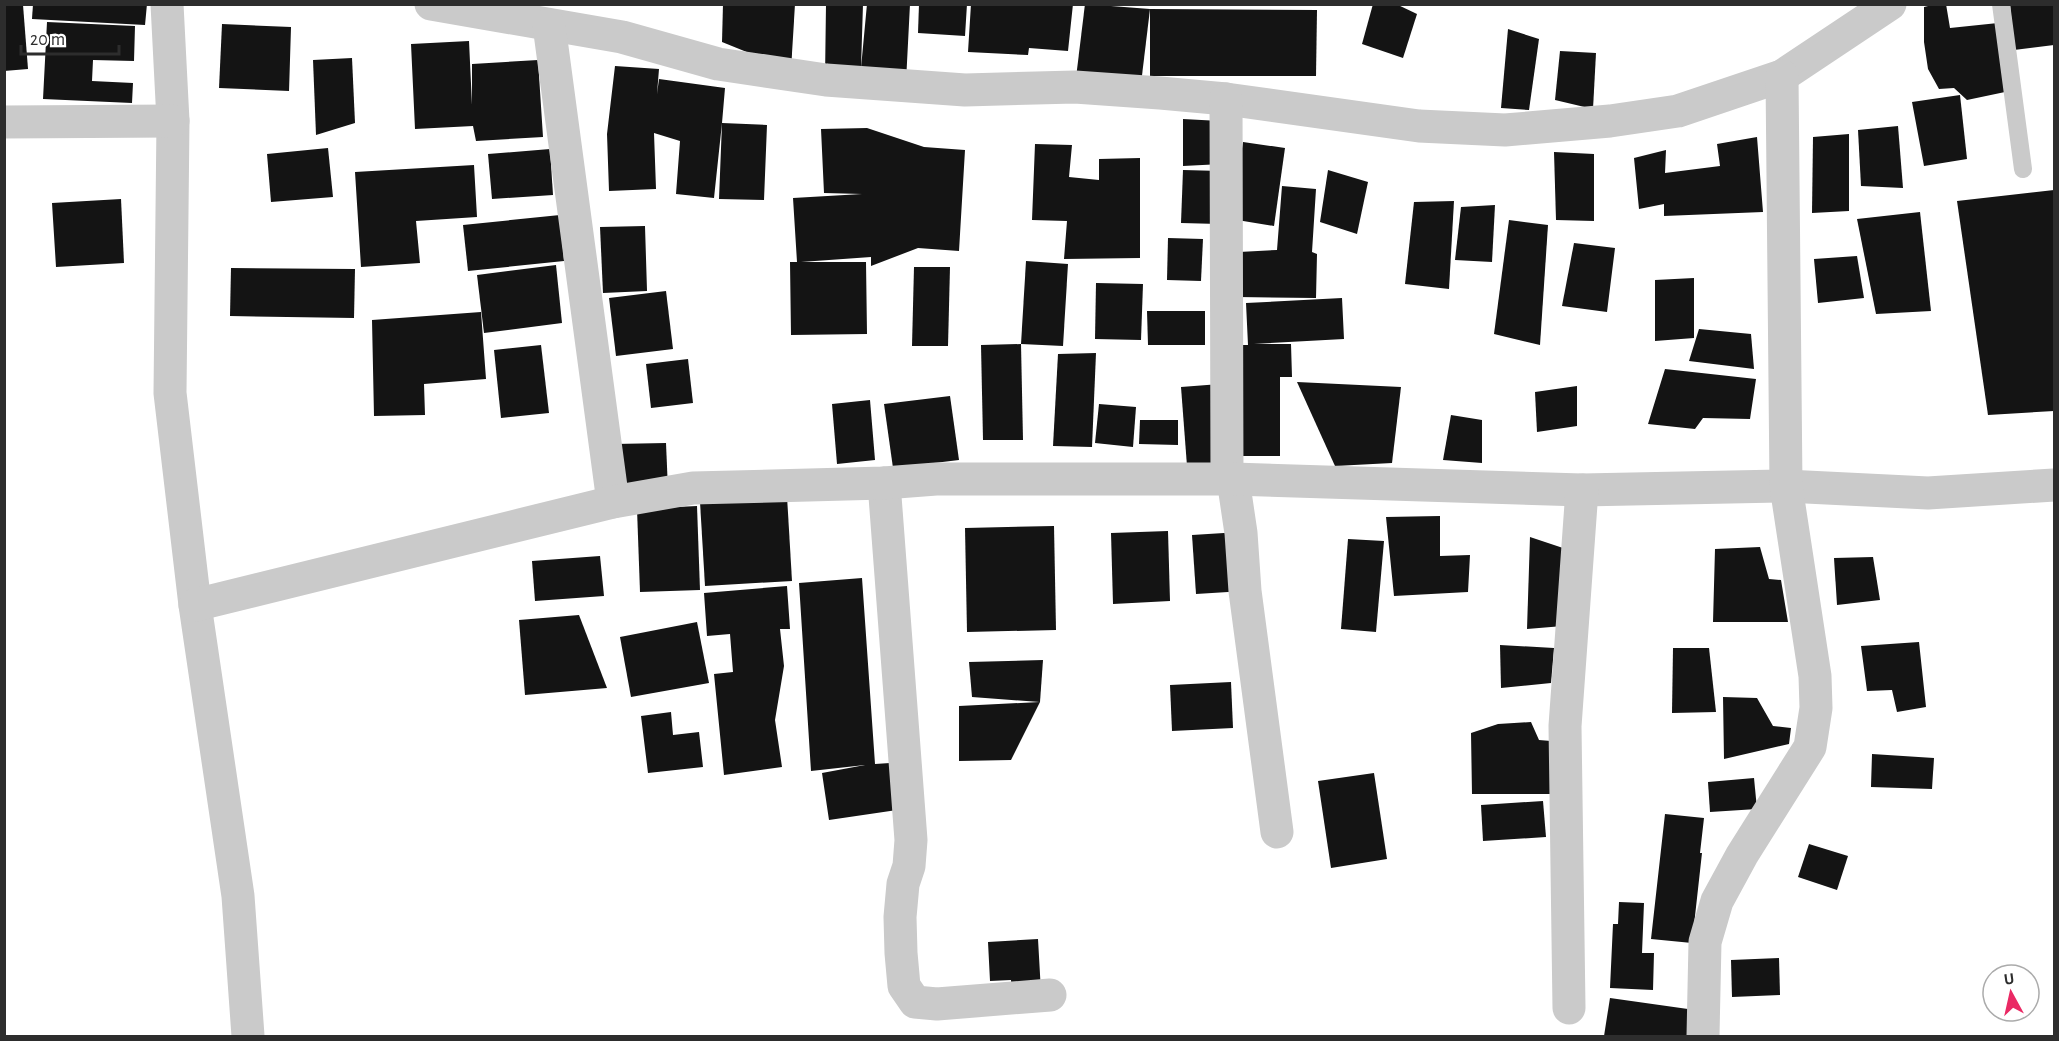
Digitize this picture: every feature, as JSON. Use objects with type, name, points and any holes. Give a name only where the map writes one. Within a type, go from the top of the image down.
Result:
[{"type":"street","points":[[167,4],[173,121],[170,393],[195,605],[238,896],[248,1036]]},
{"type":"street","points":[[431,4],[622,37],[718,64],[826,80],[964,90],[1076,87],[1226,99],[1419,126],[1505,130],[1610,121],[1678,111],[1782,76],[1890,4]]},
{"type":"street","points":[[549,25],[613,502]]},
{"type":"street","points":[[1703,1036],[1705,942],[1717,901],[1742,855],[1810,747],[1816,708],[1815,676],[1786,486],[1782,76]]},
{"type":"street","points":[[1226,99],[1230,480],[1241,533],[1245,591],[1277,832]]},
{"type":"street","points":[[4,122],[173,121]]},
{"type":"street","points":[[195,605],[613,502],[693,488],[884,483],[936,479],[1230,480],[1582,490],[1786,486],[1928,493],[2055,485]]},
{"type":"street","points":[[884,483],[911,840],[900,918],[904,986],[915,1002],[937,1004],[1050,995]]},
{"type":"street","points":[[1569,1008],[1565,726],[1582,490]]},
{"type":"lane","points":[[2001,4],[2024,169]]},
{"type":"building","points":[[33,4],[147,4],[145,25],[32,19]]},
{"type":"building","points":[[723,4],[795,4],[791,70],[722,42]]},
{"type":"building","points":[[826,4],[863,4],[861,68],[867,4],[910,4],[906,82],[825,78]]},
{"type":"building","points":[[919,4],[967,4],[965,36],[918,33]]},
{"type":"building","points":[[971,4],[1073,4],[1068,51],[1029,48],[1028,55],[968,52]]},
{"type":"building","points":[[1085,4],[1150,9],[1140,92],[1075,86]]},
{"type":"building","points":[[1373,4],[1396,4],[1417,14],[1403,58],[1362,44]]},
{"type":"building","points":[[1946,4],[1950,28],[1998,23],[2005,92],[1967,100],[1954,88],[1939,89],[1928,69],[1924,42],[1924,7]]},
{"type":"building","points":[[2010,4],[2053,4],[2054,45],[2014,50]]},
{"type":"building","points":[[23,5],[28,69],[4,71],[4,6]]},
{"type":"building","points":[[1150,9],[1317,10],[1316,76],[1150,76]]},
{"type":"building","points":[[47,22],[135,26],[134,61],[93,60],[92,81],[133,83],[132,103],[43,99]]},
{"type":"building","points":[[222,24],[291,27],[289,91],[219,88]]},
{"type":"building","points":[[1508,29],[1539,39],[1529,110],[1501,108]]},
{"type":"building","points":[[469,41],[472,105],[472,64],[538,60],[543,137],[476,141],[473,126],[415,129],[411,44]]},
{"type":"building","points":[[1560,51],[1596,53],[1593,109],[1555,100]]},
{"type":"building","points":[[352,58],[355,123],[316,135],[313,60]]},
{"type":"building","points":[[615,66],[659,69],[657,94],[659,79],[725,88],[714,198],[676,194],[680,141],[654,133],[656,189],[609,191],[607,134]]},
{"type":"building","points":[[1960,95],[1967,159],[1924,166],[1912,102]]},
{"type":"building","points":[[1183,119],[1220,121],[1222,164],[1183,166]]},
{"type":"building","points":[[722,123],[767,125],[764,200],[719,199]]},
{"type":"building","points":[[1898,126],[1903,188],[1861,186],[1858,130]]},
{"type":"building","points":[[867,128],[924,147],[965,150],[959,251],[918,248],[871,266],[871,257],[801,262],[866,262],[867,334],[791,335],[790,262],[797,262],[793,198],[862,194],[824,193],[821,129]]},
{"type":"building","points":[[1849,134],[1849,211],[1812,213],[1813,137]]},
{"type":"building","points":[[1757,137],[1763,212],[1664,216],[1664,204],[1639,209],[1634,158],[1666,150],[1665,173],[1720,166],[1717,144]]},
{"type":"building","points":[[1243,142],[1285,148],[1274,226],[1231,219]]},
{"type":"building","points":[[1035,144],[1072,145],[1069,177],[1099,180],[1099,159],[1140,158],[1140,258],[1064,259],[1067,221],[1032,220]]},
{"type":"building","points":[[328,148],[333,197],[271,202],[267,154]]},
{"type":"building","points":[[550,149],[553,195],[492,199],[488,154]]},
{"type":"building","points":[[1554,152],[1594,154],[1594,221],[1556,220]]},
{"type":"building","points":[[474,165],[477,217],[416,221],[420,263],[361,267],[355,172]]},
{"type":"building","points":[[1183,170],[1221,171],[1219,224],[1181,223]]},
{"type":"building","points":[[1328,170],[1368,182],[1357,234],[1320,222]]},
{"type":"building","points":[[1282,186],[1316,189],[1312,252],[1317,254],[1316,298],[1238,297],[1239,252],[1277,250]]},
{"type":"building","points":[[2054,190],[2054,411],[1988,415],[1957,201]]},
{"type":"building","points":[[121,199],[124,263],[56,267],[52,203]]},
{"type":"building","points":[[1454,201],[1449,289],[1405,284],[1414,202]]},
{"type":"building","points":[[1495,205],[1492,262],[1455,260],[1461,207]]},
{"type":"building","points":[[1920,212],[1931,311],[1876,314],[1857,219]]},
{"type":"building","points":[[560,215],[564,261],[468,271],[463,225]]},
{"type":"building","points":[[1509,220],[1548,225],[1540,345],[1494,334]]},
{"type":"building","points":[[645,226],[647,291],[603,293],[600,227]]},
{"type":"building","points":[[1168,238],[1203,239],[1201,281],[1167,280]]},
{"type":"building","points":[[1574,243],[1615,248],[1607,312],[1562,306]]},
{"type":"building","points":[[1857,256],[1864,298],[1818,303],[1814,259]]},
{"type":"building","points":[[1026,261],[1068,264],[1063,346],[1021,344]]},
{"type":"building","points":[[556,265],[562,323],[484,333],[477,275]]},
{"type":"building","points":[[914,267],[950,267],[948,346],[912,346]]},
{"type":"building","points":[[231,268],[355,269],[354,318],[230,316]]},
{"type":"building","points":[[1694,278],[1694,338],[1655,341],[1655,280]]},
{"type":"building","points":[[1096,283],[1143,284],[1141,340],[1095,339]]},
{"type":"building","points":[[666,291],[673,349],[616,356],[609,298]]},
{"type":"building","points":[[1342,298],[1344,339],[1254,344],[1291,344],[1292,377],[1280,377],[1280,456],[1235,456],[1233,345],[1248,345],[1246,303]]},
{"type":"building","points":[[1147,311],[1205,311],[1205,345],[1148,345]]},
{"type":"building","points":[[481,312],[486,379],[424,384],[425,415],[374,416],[372,320]]},
{"type":"building","points":[[1699,329],[1751,334],[1754,369],[1689,361]]},
{"type":"building","points":[[1021,344],[1023,440],[983,440],[981,345]]},
{"type":"building","points":[[541,345],[549,413],[501,418],[494,350]]},
{"type":"building","points":[[1096,353],[1092,447],[1053,446],[1058,354]]},
{"type":"building","points":[[688,359],[693,403],[651,408],[646,364]]},
{"type":"building","points":[[1665,369],[1756,379],[1750,419],[1703,418],[1695,429],[1648,424]]},
{"type":"building","points":[[1297,382],[1401,387],[1392,463],[1335,466]]},
{"type":"building","points":[[1220,384],[1226,464],[1187,466],[1181,387]]},
{"type":"building","points":[[1577,386],[1577,426],[1537,432],[1535,392]]},
{"type":"building","points":[[950,396],[959,460],[893,468],[884,404]]},
{"type":"building","points":[[870,400],[875,460],[837,464],[832,404]]},
{"type":"building","points":[[1099,404],[1136,407],[1133,447],[1095,443]]},
{"type":"building","points":[[1451,415],[1482,420],[1482,463],[1443,460]]},
{"type":"building","points":[[1140,420],[1178,420],[1178,445],[1139,444]]},
{"type":"building","points":[[666,443],[668,490],[615,492],[614,444]]},
{"type":"building","points":[[787,496],[792,581],[705,586],[700,502]]},
{"type":"building","points":[[697,506],[700,590],[640,592],[637,509]]},
{"type":"building","points":[[1440,516],[1440,556],[1470,555],[1468,592],[1394,596],[1386,517]]},
{"type":"building","points":[[1054,526],[1056,630],[967,632],[965,528]]},
{"type":"building","points":[[1168,531],[1170,601],[1113,604],[1111,533]]},
{"type":"building","points":[[1240,532],[1244,591],[1196,594],[1192,535]]},
{"type":"building","points":[[1530,537],[1569,550],[1563,626],[1527,629]]},
{"type":"building","points":[[1348,539],[1384,541],[1376,632],[1341,629]]},
{"type":"building","points":[[1760,547],[1769,579],[1781,580],[1788,622],[1713,622],[1715,549]]},
{"type":"building","points":[[600,556],[604,596],[535,601],[532,561]]},
{"type":"building","points":[[1873,557],[1880,600],[1837,605],[1834,558]]},
{"type":"building","points":[[862,578],[875,764],[890,763],[897,810],[829,820],[822,773],[865,765],[811,771],[799,583]]},
{"type":"building","points":[[787,586],[790,629],[780,629],[784,666],[775,720],[782,767],[724,775],[714,674],[733,672],[730,634],[707,636],[704,593]]},
{"type":"building","points":[[579,615],[607,688],[525,695],[519,620]]},
{"type":"building","points":[[697,622],[709,683],[631,697],[620,637]]},
{"type":"building","points":[[1919,642],[1926,707],[1897,712],[1892,690],[1867,691],[1861,646]]},
{"type":"building","points":[[1500,645],[1554,648],[1551,683],[1501,688]]},
{"type":"building","points":[[1673,648],[1709,648],[1716,712],[1672,713]]},
{"type":"building","points":[[1043,660],[1040,702],[972,697],[969,662]]},
{"type":"building","points":[[1231,682],[1233,728],[1172,731],[1170,685]]},
{"type":"building","points":[[1723,697],[1757,698],[1773,726],[1791,728],[1789,744],[1724,759]]},
{"type":"building","points":[[1040,702],[1011,760],[959,761],[959,706]]},
{"type":"building","points":[[671,712],[673,735],[699,732],[703,767],[648,773],[641,716]]},
{"type":"building","points":[[1531,722],[1539,740],[1551,741],[1554,794],[1472,794],[1471,733],[1498,724]]},
{"type":"building","points":[[1872,754],[1934,758],[1932,789],[1871,787]]},
{"type":"building","points":[[1374,773],[1387,859],[1331,868],[1318,781]]},
{"type":"building","points":[[1754,778],[1757,809],[1710,812],[1708,782]]},
{"type":"building","points":[[1543,801],[1546,837],[1483,841],[1481,805]]},
{"type":"building","points":[[1665,814],[1704,818],[1692,943],[1651,939]]},
{"type":"building","points":[[1809,844],[1848,856],[1837,890],[1798,877]]},
{"type":"building","points":[[1619,902],[1644,903],[1642,953],[1654,953],[1653,990],[1610,988],[1613,924],[1618,924]]},
{"type":"building","points":[[1038,939],[1041,992],[1012,993],[1011,980],[990,981],[988,942]]},
{"type":"building","points":[[1779,958],[1780,995],[1732,997],[1731,960]]},
{"type":"building","points":[[1610,998],[1702,1011],[1698,1036],[1604,1036]]}]
